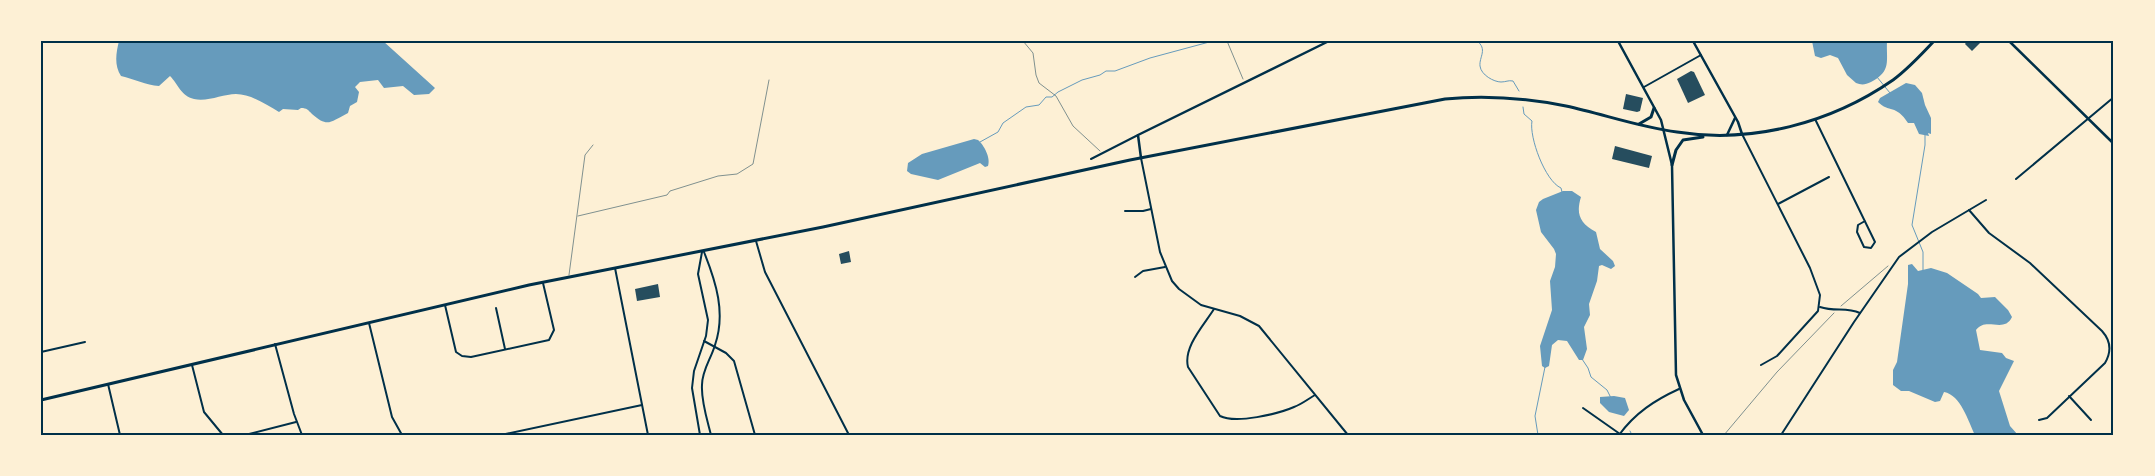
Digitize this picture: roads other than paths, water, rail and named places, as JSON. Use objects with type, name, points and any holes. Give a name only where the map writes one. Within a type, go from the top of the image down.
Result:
[{"type":"main road","points":[[41,400],[445,304],[755,239],[832,225],[1141,158],[1429,102],[1471,97],[1541,102],[1663,130],[1706,136],[1726,136],[1773,130],[1815,119],[1849,105],[1894,79],[1934,41]]},
{"type":"main road","points":[[1638,124],[1646,122],[1652,117],[1654,108]]},
{"type":"main road","points":[[1672,165],[1676,150],[1682,140],[1706,136]]},
{"type":"street","points":[[1091,160],[1329,41]]},
{"type":"street","points":[[1618,41],[1654,108],[1663,130],[1672,165],[1676,375],[1679,389],[1703,435]]},
{"type":"street","points":[[1693,41],[1735,118],[1819,289],[1820,307],[1777,356],[1761,365]]},
{"type":"street","points":[[2009,41],[2114,144]]},
{"type":"street","points":[[1644,87],[1701,55]]},
{"type":"street","points":[[2016,179],[2114,97]]},
{"type":"street","points":[[1726,136],[1735,118]]},
{"type":"street","points":[[1815,119],[1865,221],[1875,242],[1871,248],[1864,247],[1857,232],[1858,225],[1865,221]]},
{"type":"street","points":[[1138,135],[1160,252],[1172,282],[1201,305],[1240,316],[1259,326],[1348,435]]},
{"type":"street","points":[[1777,204],[1829,177]]},
{"type":"street","points":[[1781,435],[1890,267],[1910,246],[1986,200]]},
{"type":"street","points":[[1125,211],[1143,212],[1151,209]]},
{"type":"street","points":[[1969,210],[1989,233],[2030,263],[2109,339],[2110,348],[2105,363],[2047,418],[2039,420]]},
{"type":"street","points":[[755,239],[765,272],[848,435]]},
{"type":"street","points":[[700,435],[692,388],[694,371],[704,341],[708,314],[698,274],[703,250]]},
{"type":"street","points":[[703,250],[714,277],[720,307],[720,326],[715,346],[704,369],[701,387],[711,435]]},
{"type":"street","points":[[1135,277],[1143,271],[1165,267]]},
{"type":"street","points":[[615,268],[648,435]]},
{"type":"street","points":[[445,304],[456,352],[462,356],[471,357],[549,340],[554,330],[543,283]]},
{"type":"street","points":[[1820,307],[1836,311],[1850,309],[1860,313]]},
{"type":"street","points":[[496,308],[505,349]]},
{"type":"street","points":[[1214,309],[1188,350],[1186,362],[1220,416],[1234,420],[1280,411],[1296,406],[1315,395]]},
{"type":"street","points":[[369,323],[392,417],[402,435]]},
{"type":"street","points":[[704,341],[730,356],[736,366],[755,435]]},
{"type":"street","points":[[41,352],[85,342]]},
{"type":"street","points":[[275,344],[296,422],[302,435]]},
{"type":"street","points":[[192,364],[204,412],[224,435]]},
{"type":"street","points":[[108,384],[120,435]]},
{"type":"street","points":[[1583,408],[1619,434],[1629,422],[1648,406],[1679,389]]},
{"type":"street","points":[[2069,396],[2091,420]]},
{"type":"street","points":[[501,435],[642,405]]},
{"type":"street","points":[[245,435],[296,422]]},
{"type":"lane","points":[[578,216],[667,195],[670,191],[718,176],[737,174],[752,164],[756,155],[769,80]]},
{"type":"lane","points":[[569,278],[585,155],[593,145]]},
{"type":"water","points":[[119,41],[383,41],[435,88],[429,94],[414,95],[403,86],[384,88],[378,80],[360,82],[355,87],[359,92],[357,102],[350,106],[348,113],[333,121],[326,122],[317,118],[305,108],[298,110],[283,109],[279,112],[259,100],[242,94],[231,94],[199,100],[194,99],[183,93],[170,76],[159,86],[121,76],[116,63]]},
{"type":"water","points":[[1812,41],[1887,41],[1885,69],[1878,78],[1867,84],[1856,83],[1847,75],[1838,58],[1830,55],[1821,58],[1815,56]]},
{"type":"water","points":[[1906,83],[1915,85],[1922,93],[1931,118],[1931,134],[1928,133],[1929,136],[1919,134],[1914,123],[1908,123],[1900,113],[1878,102],[1880,98]]},
{"type":"water","points":[[974,139],[978,140],[985,148],[989,159],[988,166],[985,167],[980,163],[938,180],[911,174],[907,171],[908,163],[922,154]]},
{"type":"water","points":[[1563,191],[1572,191],[1581,197],[1580,217],[1590,229],[1596,232],[1600,249],[1613,261],[1615,266],[1611,269],[1602,265],[1599,266],[1597,281],[1589,304],[1590,315],[1584,327],[1587,349],[1583,360],[1579,360],[1567,341],[1558,340],[1552,345],[1549,366],[1545,368],[1542,366],[1540,346],[1552,310],[1550,281],[1555,267],[1556,254],[1541,232],[1536,210],[1539,202],[1543,199]]},
{"type":"water","points":[[1912,264],[1918,271],[1931,268],[1947,273],[1981,298],[1995,297],[2008,310],[2012,317],[2009,322],[2000,325],[1985,324],[1976,330],[1980,350],[2002,353],[2006,358],[2014,361],[1999,391],[2010,426],[2018,435],[1975,435],[1963,409],[1950,394],[1944,392],[1940,401],[1935,402],[1909,391],[1901,391],[1893,385],[1893,370],[1897,362],[1908,284],[1908,265]]},
{"type":"water","points":[[1614,396],[1625,398],[1629,410],[1624,416],[1609,412],[1600,403],[1600,397]]},
{"type":"waterway","points":[[980,142],[998,132],[1003,123],[1026,107],[1039,105],[1046,97],[1052,97],[1082,80],[1100,75],[1106,71],[1115,71],[1150,58],[1213,41]]},
{"type":"waterway","points":[[1477,41],[1483,50],[1480,63],[1483,72],[1495,81],[1513,81],[1519,91]]},
{"type":"waterway","points":[[1877,77],[1890,93]]},
{"type":"waterway","points":[[1523,107],[1524,114],[1532,121],[1533,137],[1539,158],[1549,177],[1561,188],[1562,192]]},
{"type":"waterway","points":[[1923,271],[1923,252],[1912,225],[1925,135]]},
{"type":"waterway","points":[[1582,359],[1591,377],[1607,390],[1611,398]]},
{"type":"waterway","points":[[1538,435],[1535,416],[1545,367]]},
{"type":"waterway","points":[[1630,431],[1632,435]]}]
